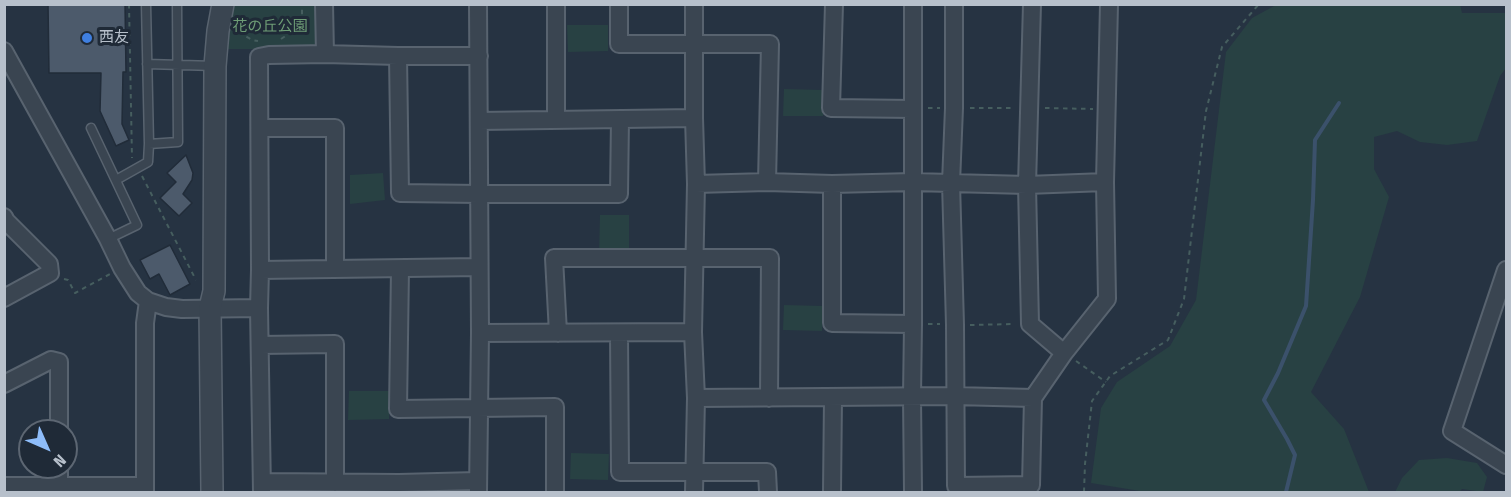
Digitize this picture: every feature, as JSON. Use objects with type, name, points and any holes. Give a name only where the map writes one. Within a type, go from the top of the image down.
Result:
[{"type":"street","points":[[212,492],[210,308],[214,291],[215,66],[223,4]]},
{"type":"street","points":[[324,4],[325,54]]},
{"type":"street","points":[[478,4],[479,56],[480,333],[477,487],[399,488],[335,483],[262,487],[259,57],[325,54],[479,56]]},
{"type":"street","points":[[556,4],[556,119]]},
{"type":"street","points":[[619,4],[619,44],[770,44],[767,182]]},
{"type":"street","points":[[693,492],[696,398],[693,332],[696,184],[694,4]]},
{"type":"street","points":[[834,4],[831,108],[913,109]]},
{"type":"street","points":[[913,4],[913,492]]},
{"type":"street","points":[[954,4],[951,183],[956,486],[1031,485],[1033,398],[1064,353],[1107,299],[1105,182],[1109,4]]},
{"type":"street","points":[[1032,4],[1027,185],[1030,324],[1064,353]]},
{"type":"street","points":[[4,51],[122,268],[138,293],[148,301],[182,309],[259,308]]},
{"type":"street","points":[[398,56],[400,193],[619,194],[620,119]]},
{"type":"street","points":[[479,121],[694,118]]},
{"type":"street","points":[[260,129],[335,128],[335,268]]},
{"type":"street","points":[[696,184],[913,182],[1027,185],[1105,182]]},
{"type":"street","points":[[832,184],[832,323],[913,324]]},
{"type":"street","points":[[4,217],[49,264],[50,273],[4,298]]},
{"type":"street","points":[[558,333],[554,258],[770,258],[769,398]]},
{"type":"street","points":[[260,270],[479,267]]},
{"type":"street","points":[[400,268],[398,409],[555,407],[555,492]]},
{"type":"street","points":[[1506,270],[1452,431],[1506,465]]},
{"type":"street","points":[[4,486],[59,485],[145,489],[145,323],[148,301]]},
{"type":"street","points":[[480,333],[693,332]]},
{"type":"street","points":[[619,333],[620,472],[767,472],[768,492]]},
{"type":"street","points":[[260,345],[335,344],[335,483]]},
{"type":"street","points":[[4,384],[51,360],[59,362],[59,419]]},
{"type":"street","points":[[696,398],[955,396],[1033,398]]},
{"type":"street","points":[[832,492],[833,398]]},
{"type":"street","points":[[59,479],[59,485]]},
{"type":"lane","points":[[116,180],[148,162],[146,4]]},
{"type":"lane","points":[[149,144],[178,142],[177,4]]},
{"type":"lane","points":[[147,64],[215,66]]},
{"type":"lane","points":[[91,128],[137,225],[108,239]]},
{"type":"path","points":[[276,45],[302,25],[302,4]]},
{"type":"path","points":[[1084,492],[1092,401],[1110,376],[1168,340],[1184,299],[1206,111],[1222,47],[1259,4]]},
{"type":"path","points":[[238,22],[237,31],[260,42]]},
{"type":"path","points":[[913,109],[1107,109]]},
{"type":"path","points":[[50,273],[68,280],[75,292],[122,268]]},
{"type":"path","points":[[913,324],[1030,324]]},
{"type":"path","points":[[1064,353],[1106,382]]},
{"type":"green space","points":[[1460,4],[1462,13],[1506,13],[1506,68],[1500,76],[1477,141],[1447,145],[1420,142],[1397,131],[1374,137],[1374,169],[1389,197],[1360,297],[1311,392],[1344,429],[1369,492],[1146,492],[1091,483],[1101,408],[1117,382],[1170,346],[1196,300],[1226,52],[1252,18],[1276,5]]},
{"type":"green space","name":"花の丘公園","points":[[231,5],[317,5],[318,41],[309,49],[223,49]]},
{"type":"green space","points":[[567,25],[608,25],[608,51],[568,52]]},
{"type":"green space","points":[[784,89],[823,90],[823,116],[783,116]]},
{"type":"green space","points":[[383,173],[385,200],[350,204],[350,175]]},
{"type":"green space","points":[[600,215],[629,215],[629,256],[599,256]]},
{"type":"green space","points":[[784,305],[823,306],[822,331],[783,330]]},
{"type":"green space","points":[[349,391],[390,391],[389,419],[348,420]]},
{"type":"green space","points":[[571,453],[609,454],[608,480],[570,479]]},
{"type":"green space","points":[[1447,458],[1477,463],[1487,477],[1483,492],[1462,489],[1459,492],[1395,492],[1402,478],[1419,460]]},
{"type":"building","name":"西友","points":[[48,4],[125,4],[126,72],[123,72],[122,124],[129,140],[116,146],[100,111],[101,73],[49,73]]},
{"type":"building","points":[[186,155],[193,173],[192,180],[183,194],[192,203],[179,216],[160,198],[176,182],[167,173]]},
{"type":"building","points":[[170,245],[190,284],[170,295],[159,274],[150,279],[140,260]]},
{"type":"waterway","points":[[1286,492],[1295,455],[1264,400],[1306,306],[1315,140],[1339,103]]},
{"type":"place","name":"西友","points":[[87,38]]}]
